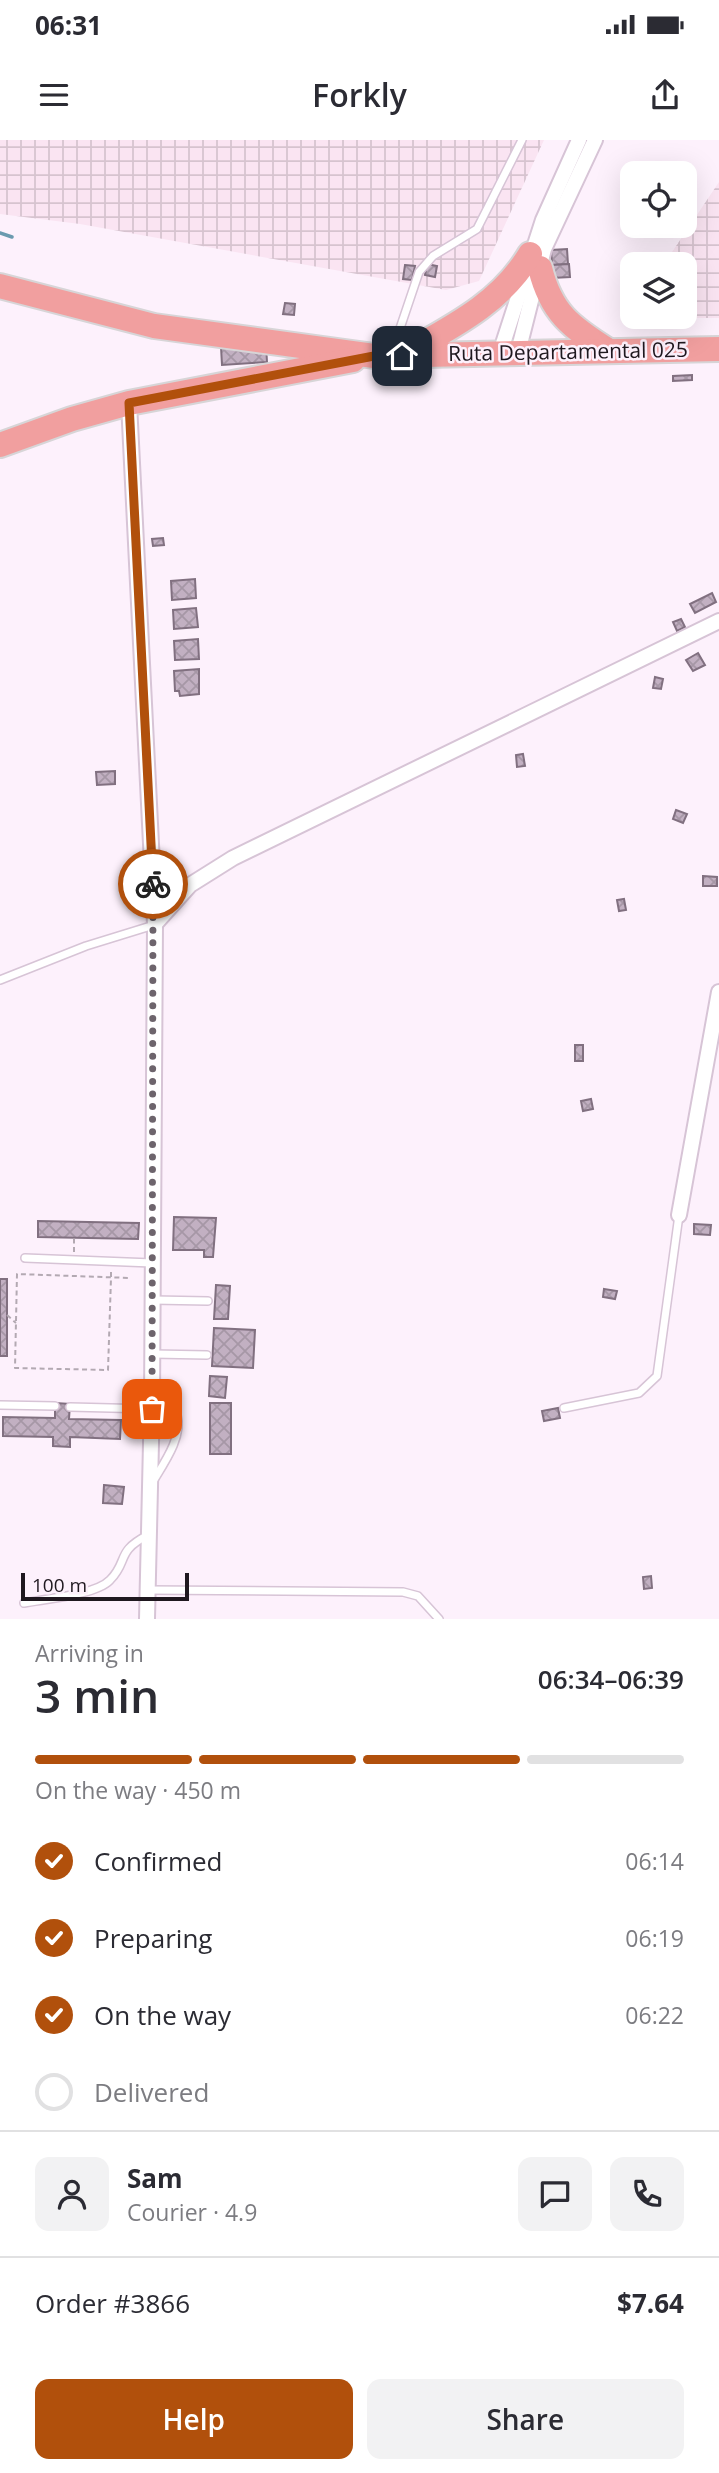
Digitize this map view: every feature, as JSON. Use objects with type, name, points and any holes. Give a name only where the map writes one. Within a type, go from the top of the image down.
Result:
[{"type":"highway","points":[[389,356],[475,313],[535,261],[554,307],[582,334],[609,351]]},
{"type":"highway","name":"Ruta Departamental 025","points":[[0,286],[154,326],[389,356],[719,349]]},
{"type":"highway","name":"Ruta Departamental 025","points":[[0,445],[72,419],[129,403],[389,356]]},
{"type":"street","points":[[509,353],[529,301],[535,261],[579,140]]},
{"type":"street","points":[[535,261],[595,140]]},
{"type":"street","points":[[129,403],[155,924],[153,1354],[147,1619]]},
{"type":"street","points":[[155,924],[190,885],[243,853],[719,621]]},
{"type":"street","points":[[679,1215],[719,992]]},
{"type":"lane","points":[[389,356],[419,272],[433,256],[477,229],[522,140]]},
{"type":"lane","points":[[0,980],[86,946],[155,924]]},
{"type":"lane","points":[[564,1408],[639,1393],[657,1376],[679,1215]]},
{"type":"lane","points":[[25,1258],[153,1263]]},
{"type":"lane","points":[[153,1300],[208,1301]]},
{"type":"lane","points":[[153,1354],[207,1355]]},
{"type":"lane","points":[[70,1407],[152,1404],[177,1415],[180,1426],[167,1459],[150,1486]]},
{"type":"lane","points":[[0,1405],[55,1406]]},
{"type":"lane","points":[[24,1603],[94,1589],[110,1580],[130,1545],[149,1534]]},
{"type":"lane","points":[[148,1590],[403,1592],[418,1596],[439,1619]]},
{"type":"path","points":[[74,1238],[74,1260]]},
{"type":"path","points":[[111,1261],[111,1278],[107,1370],[15,1368],[17,1274],[111,1278],[130,1278]]},
{"type":"path","points":[[7,1315],[16,1324]]},
{"type":"shaded area","points":[[0,140],[544,140],[479,281],[446,290],[80,224],[0,214]]},
{"type":"shaded area","points":[[719,182],[719,318],[697,318],[697,252],[672,252],[681,238],[697,238],[697,215]]},
{"type":"building","points":[[567,249],[568,264],[552,265],[551,250]]},
{"type":"building","points":[[427,264],[437,266],[435,277],[425,275]]},
{"type":"building","points":[[569,264],[570,277],[552,278],[552,265]]},
{"type":"building","points":[[405,265],[415,266],[412,280],[403,279]]},
{"type":"building","points":[[285,303],[295,304],[294,315],[283,314]]},
{"type":"building","points":[[266,344],[267,362],[222,365],[221,347]]},
{"type":"building","points":[[692,375],[692,380],[673,381],[673,376]]},
{"type":"building","points":[[163,538],[164,545],[153,546],[152,539]]},
{"type":"building","points":[[195,579],[196,598],[172,600],[171,581]]},
{"type":"building","points":[[712,593],[716,602],[695,613],[690,604]]},
{"type":"building","points":[[196,608],[198,627],[174,629],[173,610]]},
{"type":"building","points":[[681,619],[685,627],[677,631],[673,622]]},
{"type":"building","points":[[198,639],[199,659],[175,660],[174,641]]},
{"type":"building","points":[[698,653],[705,665],[693,671],[686,660]]},
{"type":"building","points":[[199,669],[199,694],[180,696],[179,691],[175,691],[174,671]]},
{"type":"building","points":[[655,677],[663,679],[661,689],[653,688]]},
{"type":"building","points":[[523,754],[525,766],[517,767],[516,755]]},
{"type":"building","points":[[115,771],[115,784],[97,785],[96,772]]},
{"type":"building","points":[[676,810],[687,814],[683,823],[673,819]]},
{"type":"building","points":[[703,876],[717,877],[717,886],[703,886]]},
{"type":"building","points":[[624,899],[626,910],[619,911],[617,900]]},
{"type":"building","points":[[575,1045],[583,1045],[583,1061],[575,1061]]},
{"type":"building","points":[[591,1099],[593,1109],[583,1111],[581,1101]]},
{"type":"building","points":[[174,1217],[216,1218],[213,1257],[204,1257],[204,1250],[173,1250]]},
{"type":"building","points":[[38,1221],[139,1223],[138,1239],[38,1237]]},
{"type":"building","points":[[694,1224],[711,1225],[710,1235],[694,1234]]},
{"type":"building","points":[[0,1279],[7,1279],[7,1356],[0,1356]]},
{"type":"building","points":[[216,1285],[230,1286],[228,1319],[214,1319]]},
{"type":"building","points":[[604,1289],[617,1291],[615,1299],[603,1297]]},
{"type":"building","points":[[214,1328],[255,1330],[253,1368],[212,1366]]},
{"type":"building","points":[[210,1376],[227,1377],[225,1398],[209,1396]]},
{"type":"building","points":[[55,1403],[70,1404],[69,1419],[121,1420],[120,1439],[70,1437],[70,1447],[53,1446],[53,1437],[3,1436],[3,1417],[55,1418]]},
{"type":"building","points":[[210,1403],[231,1403],[231,1454],[210,1454]]},
{"type":"building","points":[[558,1408],[560,1418],[544,1421],[542,1411]]},
{"type":"building","points":[[104,1485],[124,1487],[122,1504],[103,1503]]},
{"type":"building","points":[[651,1576],[652,1588],[644,1589],[643,1577]]},
{"type":"waterway","points":[[0,233],[12,237]]},
{"type":"way so far","points":[[152,1409],[153,884]]},
{"type":"route","points":[[153,884],[129,403],[374,356],[402,356]]}]
